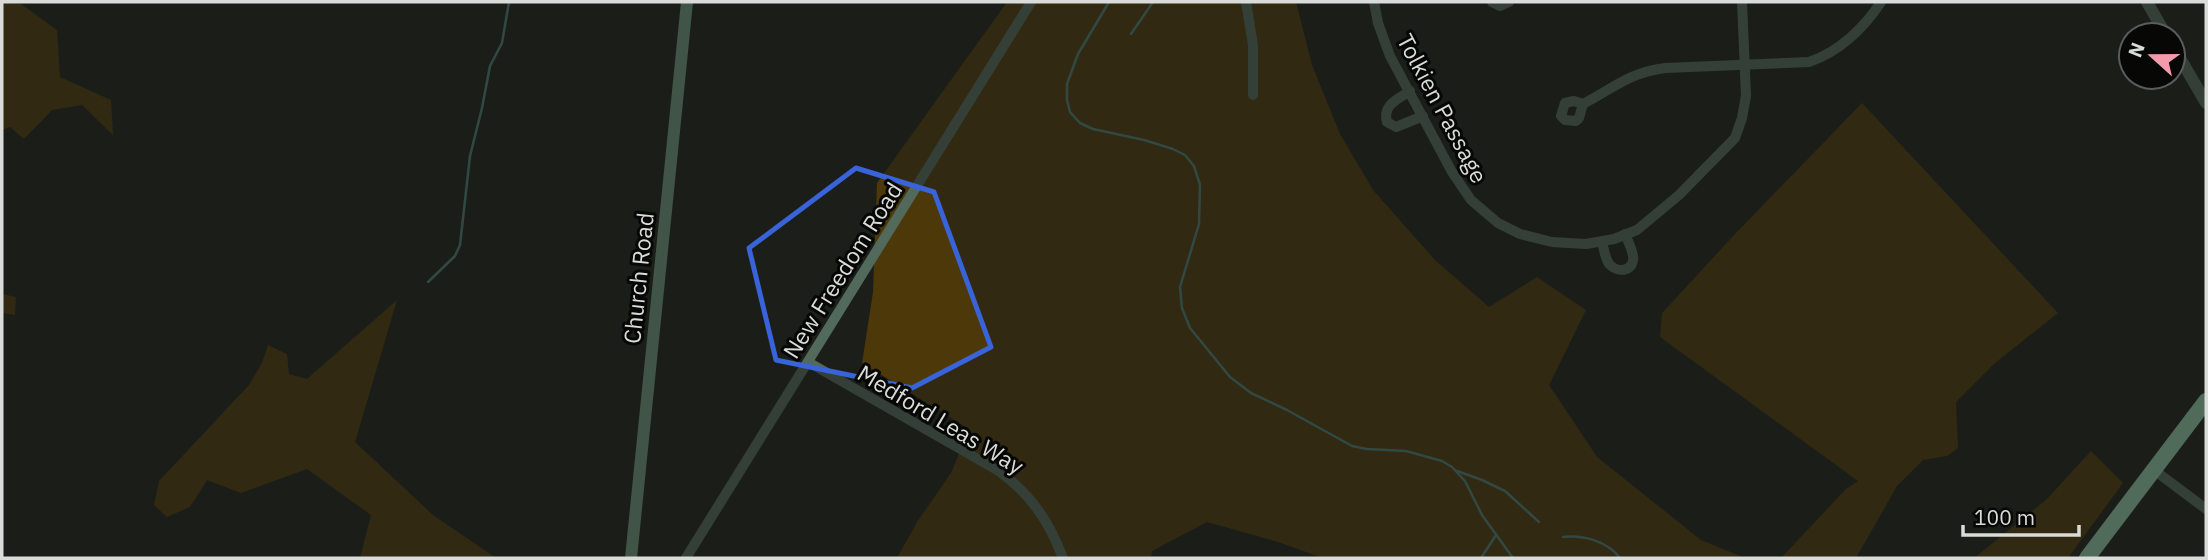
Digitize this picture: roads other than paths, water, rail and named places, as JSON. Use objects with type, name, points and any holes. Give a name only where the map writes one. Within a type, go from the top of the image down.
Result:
[{"type":"highway","points":[[2087,558],[2206,401]]},
{"type":"main road","name":"Church Road","points":[[631,558],[687,2]]},
{"type":"street","name":"New Freedom Road","points":[[686,558],[1031,2]]},
{"type":"street","points":[[1246,2],[1252,45],[1253,95]]},
{"type":"street","name":"Tolkien Passage","points":[[1374,2],[1384,43],[1458,182],[1471,200],[1489,216],[1520,234],[1574,244],[1602,242],[1637,230],[1667,206],[1735,138],[1745,107],[1742,2]]},
{"type":"street","points":[[1492,2],[1500,6],[1509,2]]},
{"type":"street","points":[[1583,104],[1629,76],[1646,71],[1809,62],[1821,58],[1833,52],[1857,31],[1882,2]]},
{"type":"street","points":[[2147,2],[2158,21]]},
{"type":"street","points":[[2187,70],[2206,103]]},
{"type":"street","points":[[1410,91],[1390,104],[1386,112],[1387,122],[1396,127],[1423,116]]},
{"type":"street","points":[[1602,242],[1611,265],[1618,270],[1628,269],[1632,266],[1633,257],[1625,234]]},
{"type":"street","name":"Medford Leas Way","points":[[808,362],[1015,482],[1040,511],[1063,558]]},
{"type":"street","points":[[2154,470],[2206,509]]},
{"type":"waterway","points":[[428,282],[455,256],[460,245],[470,156],[490,66],[502,43],[509,2]]},
{"type":"waterway","points":[[1109,2],[1078,54],[1067,84],[1067,100],[1070,112],[1080,123],[1093,129],[1173,149],[1185,155],[1194,166],[1200,185],[1199,224],[1180,287],[1182,308],[1190,328],[1230,377],[1251,393],[1352,446],[1406,451],[1442,461],[1452,467],[1465,481],[1482,515],[1513,558]]},
{"type":"waterway","points":[[1131,34],[1153,2]]},
{"type":"waterway","points":[[1457,471],[1505,491],[1539,522]]},
{"type":"waterway","points":[[1481,558],[1496,535]]},
{"type":"waterway","points":[[1563,537],[1594,540],[1609,547],[1620,558]]}]
